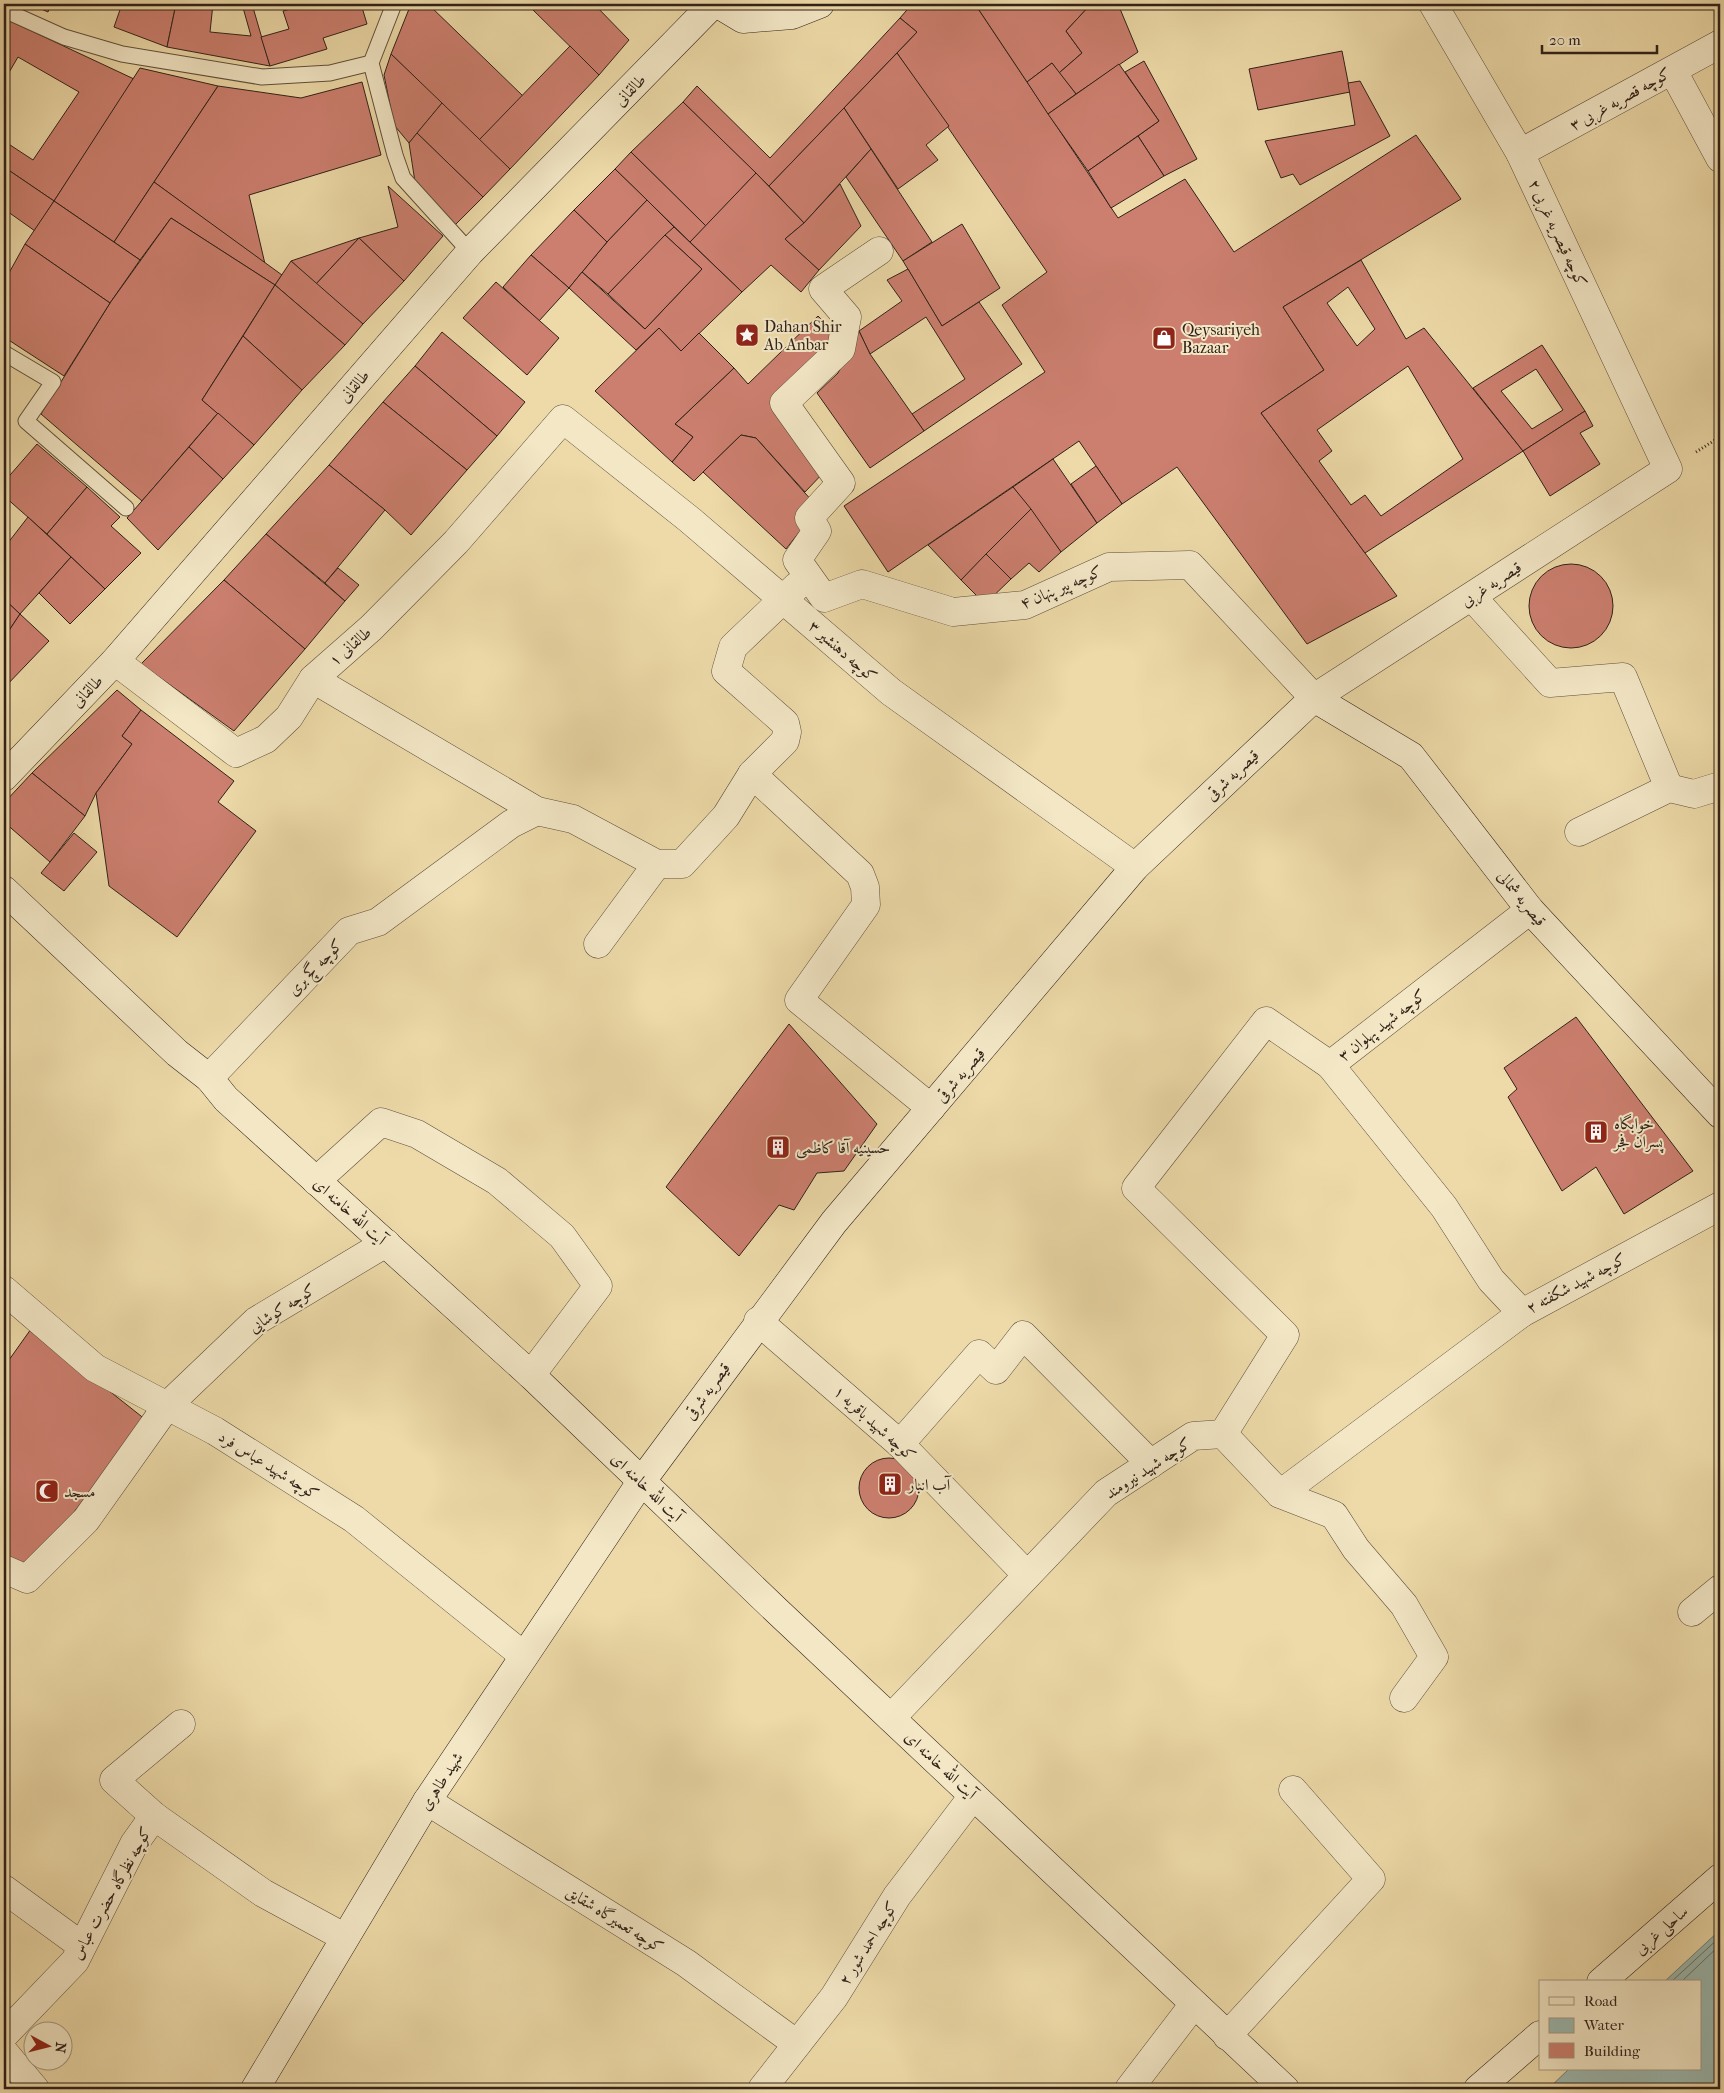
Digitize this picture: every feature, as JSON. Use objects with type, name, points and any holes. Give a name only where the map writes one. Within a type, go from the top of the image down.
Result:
[{"type":"street","name":"طالقانی","points":[[4,777],[115,661],[470,252],[713,4]]},
{"type":"street","points":[[718,4],[743,19],[792,16],[820,4]]},
{"type":"street","name":"کوچه قیصریه غربی ۲","points":[[1433,4],[1520,153],[1668,470]]},
{"type":"street","name":"کوچه قصریه غربی ۳","points":[[1520,153],[1720,44]]},
{"type":"street","points":[[1673,71],[1720,158]]},
{"type":"street","name":"کوچه پیر پنهان ۴","points":[[879,251],[823,289],[848,318],[841,349],[784,403],[841,482],[809,518],[817,531],[797,560],[824,598],[862,584],[953,612],[1025,605],[1109,567],[1190,565],[1314,698]]},
{"type":"street","name":"طالقانی ۱","points":[[115,661],[236,753],[266,739],[289,717],[313,679],[372,628],[456,542],[563,419]]},
{"type":"street","name":"کوچه دهنشیر ۳","points":[[563,419],[690,520],[891,692],[1135,867]]},
{"type":"street","name":"قیصریه غربی","points":[[1314,698],[1668,470]]},
{"type":"street","points":[[313,679],[537,811],[573,819],[657,864],[682,864],[726,816],[752,774],[785,741],[787,732],[785,724],[726,671],[733,647],[782,598],[809,576]]},
{"type":"street","points":[[1472,597],[1550,683],[1623,677],[1669,788]]},
{"type":"street","name":"قیصریه شرقی","points":[[641,1482],[834,1222],[1135,867],[1314,698]]},
{"type":"street","name":"قیصریه شمالی","points":[[1314,698],[1411,756],[1530,910],[1720,1114]]},
{"type":"street","points":[[752,774],[860,874],[865,887],[866,905],[799,1000],[931,1108]]},
{"type":"street","points":[[1579,832],[1669,788],[1694,794],[1720,786]]},
{"type":"street","name":"کوچه گچ بری","points":[[209,1078],[349,931],[378,922],[511,824],[537,811]]},
{"type":"street","points":[[598,944],[657,864]]},
{"type":"street","name":"آیت الله خامنه ای","points":[[4,890],[177,1053],[209,1078],[226,1099],[531,1375],[641,1482],[1285,2089]]},
{"type":"street","name":"کوچه شهید پهلوان ۳","points":[[1444,1207],[1330,1065],[1530,910]]},
{"type":"street","points":[[1330,1065],[1266,1021],[1136,1188],[1285,1335],[1223,1434],[1280,1494],[1334,1515],[1356,1549],[1404,1605],[1434,1657],[1404,1698]]},
{"type":"street","points":[[316,1181],[381,1122],[418,1134],[497,1180],[562,1236],[598,1286],[531,1375]]},
{"type":"street","name":"کوچه شهید شکفته ۲","points":[[1444,1207],[1491,1280],[1522,1313],[1720,1206]]},
{"type":"street","name":"کوچه کوشایی","points":[[4,1569],[27,1579],[86,1520],[167,1406],[256,1321],[386,1243]]},
{"type":"street","name":"کوچه شهید عباس فرد","points":[[4,1290],[95,1368],[215,1432],[354,1519],[524,1656]]},
{"type":"street","points":[[1280,1494],[1522,1313]]},
{"type":"street","name":"کوچه شهید باقریه ۱","points":[[758,1322],[900,1444],[1027,1575]]},
{"type":"street","points":[[900,1444],[979,1354],[996,1370],[1023,1335],[1151,1464]]},
{"type":"street","name":"کوچه شهید نیرومند","points":[[891,1718],[1106,1493],[1193,1436],[1223,1434]]},
{"type":"street","name":"شهید طاهری","points":[[255,2089],[344,1937],[427,1801],[641,1482]]},
{"type":"street","points":[[1692,1612],[1720,1589]]},
{"type":"street","points":[[180,1724],[114,1780],[154,1816],[264,1893],[344,1937]]},
{"type":"street","points":[[1227,2036],[1371,1879],[1293,1790]]},
{"type":"street","name":"کوچه احمد شور ۲","points":[[762,2089],[834,1997],[897,1896],[973,1796]]},
{"type":"street","name":"کوچه تعمیرگاه شقایق","points":[[427,1801],[686,1964],[797,2044]]},
{"type":"street","name":"کوچه نظرگاه حضرت عباس","points":[[4,2035],[75,1961],[134,1844],[154,1816]]},
{"type":"street","name":"ساحلی غربی","points":[[1603,1980],[1720,1878]]},
{"type":"street","points":[[4,1889],[82,1946]]},
{"type":"street","points":[[1129,2089],[1194,2004]]},
{"type":"street","points":[[1478,2089],[1539,2036]]},
{"type":"street","points":[[4,2052],[35,2089]]},
{"type":"lane","points":[[394,4],[371,63],[403,178],[470,252]]},
{"type":"lane","points":[[4,10],[64,37],[122,54],[262,77],[330,73],[371,63]]},
{"type":"lane","points":[[4,353],[53,382],[26,421],[126,508]]},
{"type":"water","points":[[1720,1930],[1720,2089],[1548,2089],[1568,2070],[1702,2070],[1702,1980],[1666,1980]]},
{"type":"building","points":[[30,4],[51,4],[48,12]]},
{"type":"building","points":[[122,4],[176,4],[167,47],[114,27]]},
{"type":"building","points":[[176,4],[213,4],[210,32],[251,36],[242,4],[252,4],[270,66],[167,47]]},
{"type":"building","points":[[308,4],[361,4],[367,24],[323,38],[327,49],[270,66],[261,37],[289,29],[283,11]]},
{"type":"building","points":[[411,4],[428,4],[523,96],[479,140],[391,54]]},
{"type":"building","points":[[527,4],[594,4],[629,40],[599,75]]},
{"type":"building","name":"Qeysariyeh Bazaar","points":[[912,4],[935,4],[942,10],[947,4],[975,4],[1118,218],[1185,179],[1234,252],[1416,135],[1461,199],[1283,307],[1324,370],[1261,413],[1397,596],[1307,644],[1177,467],[1122,504],[1079,441],[888,572],[844,506],[1045,372],[1002,305],[1047,272],[897,53],[917,32],[900,18]]},
{"type":"building","points":[[975,4],[1091,4],[1066,31],[1082,53],[1059,73],[1052,63],[1027,82]]},
{"type":"building","points":[[1091,4],[1118,4],[1138,52],[1076,94],[1059,73],[1082,53],[1066,31]]},
{"type":"building","points":[[900,18],[917,32],[769,186],[683,102],[697,86],[770,158]]},
{"type":"building","points":[[6,19],[134,79],[54,201],[4,167],[4,141],[33,160],[79,92],[18,57],[4,81],[4,23]]},
{"type":"building","points":[[570,46],[599,75],[510,169],[479,140]]},
{"type":"building","points":[[1342,51],[1350,92],[1258,110],[1249,69]]},
{"type":"building","points":[[897,53],[949,126],[926,145],[938,160],[898,189],[844,108]]},
{"type":"building","points":[[391,54],[442,103],[409,143],[394,125],[384,75]]},
{"type":"building","points":[[1144,61],[1197,159],[1164,176],[1138,136],[1159,121],[1125,72]]},
{"type":"building","points":[[1052,63],[1076,94],[1048,114],[1027,82]]},
{"type":"building","points":[[1119,64],[1159,121],[1088,171],[1048,114]]},
{"type":"building","points":[[140,68],[218,86],[114,242],[54,201]]},
{"type":"building","points":[[1360,81],[1390,136],[1300,185],[1293,174],[1281,178],[1265,141],[1355,125],[1348,83]]},
{"type":"building","points":[[362,82],[381,155],[249,195],[265,264],[154,182],[218,86],[301,98]]},
{"type":"building","points":[[683,102],[756,173],[706,226],[631,152]]},
{"type":"building","points":[[442,103],[510,169],[483,197],[417,133]]},
{"type":"building","points":[[844,108],[871,149],[804,223],[769,186]]},
{"type":"building","points":[[417,133],[483,197],[455,225],[415,182],[409,143]]},
{"type":"building","points":[[1138,136],[1164,176],[1111,208],[1088,171]]},
{"type":"building","points":[[871,149],[932,242],[903,261],[846,177]]},
{"type":"building","points":[[631,152],[706,226],[690,242],[615,169]]},
{"type":"building","points":[[4,167],[54,201],[35,231],[4,209]]},
{"type":"building","points":[[615,169],[647,200],[607,242],[574,210]]},
{"type":"building","points":[[756,173],[804,223],[785,239],[819,270],[801,292],[771,265],[742,292],[690,242]]},
{"type":"building","points":[[154,182],[282,275],[275,285],[171,218],[140,260],[114,242]]},
{"type":"building","points":[[840,184],[861,226],[819,270],[785,239],[804,223]]},
{"type":"building","points":[[388,186],[443,236],[404,281],[359,238],[398,227]]},
{"type":"building","points":[[647,200],[674,227],[608,294],[582,272],[607,242]]},
{"type":"building","points":[[54,201],[140,260],[110,303],[25,244]]},
{"type":"building","points":[[574,210],[607,242],[569,288],[531,255]]},
{"type":"building","points":[[171,218],[275,285],[202,400],[218,413],[142,501],[41,414],[110,303]]},
{"type":"building","points":[[962,224],[1000,288],[942,326],[903,261]]},
{"type":"building","points":[[674,227],[742,292],[681,351],[659,328],[636,350],[569,288],[582,272],[645,329],[702,269],[665,235]]},
{"type":"building","points":[[665,235],[702,269],[645,329],[608,294]]},
{"type":"building","points":[[359,238],[316,284],[291,261]]},
{"type":"building","points":[[359,238],[404,281],[363,324],[316,284]]},
{"type":"building","points":[[25,244],[110,303],[64,376],[4,337],[4,282]]},
{"type":"building","points":[[531,255],[569,288],[539,321],[503,287]]},
{"type":"building","points":[[1361,260],[1406,339],[1424,328],[1523,451],[1365,553],[1261,413],[1324,370],[1283,307]],"holes":[[[1348,287],[1375,329],[1357,346],[1327,303]],[[1408,366],[1463,459],[1381,516],[1365,495],[1351,505],[1319,461],[1332,451],[1317,430]]]},
{"type":"building","points":[[291,261],[363,324],[345,345],[275,285]]},
{"type":"building","points":[[908,269],[942,326],[979,302],[1022,364],[924,431],[912,414],[965,379],[926,317],[870,354],[859,331],[902,301],[887,280]]},
{"type":"building","points":[[496,282],[559,338],[527,375],[463,318]]},
{"type":"building","points":[[275,285],[345,345],[302,390],[243,336]]},
{"type":"building","points":[[818,316],[836,334],[775,395],[826,470],[805,492],[756,438],[741,435],[694,481],[672,462],[693,437],[675,424],[734,368],[748,384]]},
{"type":"building","points":[[659,328],[681,351],[699,333],[734,368],[675,424],[693,437],[672,462],[595,391]]},
{"type":"building","points":[[859,331],[870,354],[924,431],[870,468],[817,393],[838,373]]},
{"type":"building","points":[[442,332],[525,402],[497,436],[415,366]]},
{"type":"building","points":[[243,336],[302,390],[254,445],[202,400]]},
{"type":"building","points":[[1542,345],[1585,411],[1523,451],[1473,388]],"holes":[[[1536,369],[1563,410],[1532,429],[1501,391]]]},
{"type":"building","points":[[415,366],[497,436],[467,470],[383,402]]},
{"type":"building","points":[[383,402],[467,470],[411,535],[385,510],[329,465]]},
{"type":"building","points":[[1585,411],[1593,426],[1580,433],[1600,464],[1550,496],[1523,451]]},
{"type":"building","points":[[218,413],[254,445],[223,479],[189,447]]},
{"type":"building","points":[[741,435],[756,438],[813,502],[804,526],[786,549],[703,472]]},
{"type":"building","points":[[37,444],[87,487],[47,534],[4,496],[4,482]]},
{"type":"building","points":[[189,447],[223,479],[158,550],[127,518]]},
{"type":"building","points":[[1053,459],[1097,523],[1061,552],[1013,487]]},
{"type":"building","points":[[329,465],[385,510],[325,583],[266,534]]},
{"type":"building","points":[[1096,466],[1122,504],[1097,523],[1071,484]]},
{"type":"building","points":[[87,487],[120,517],[111,526],[141,553],[105,589],[47,534]]},
{"type":"building","points":[[1013,487],[1031,509],[961,580],[928,545]]},
{"type":"building","points":[[1031,509],[1061,552],[1039,572],[1029,563],[1011,579],[986,554]]},
{"type":"building","points":[[28,517],[71,557],[20,614],[4,599],[4,548]]},
{"type":"building","points":[[266,534],[345,601],[305,649],[224,580]]},
{"type":"building","points":[[986,554],[1011,579],[985,604],[961,580]]},
{"type":"building","points":[[71,557],[105,589],[70,624],[39,593]]},
{"type":"building","points":[[1571,564],[1587,567],[1601,576],[1610,590],[1613,606],[1610,622],[1601,636],[1587,645],[1571,648],[1555,645],[1541,636],[1532,622],[1529,606],[1532,590],[1541,576],[1555,567]]},
{"type":"building","points":[[338,568],[359,585],[345,601],[325,583]]},
{"type":"building","points":[[224,580],[305,649],[234,731],[141,664]]},
{"type":"building","points":[[4,599],[20,614],[4,638]]},
{"type":"building","points":[[20,614],[49,641],[4,688],[4,638]]},
{"type":"building","points":[[117,690],[141,710],[122,736],[132,744],[96,793],[85,816],[32,773]]},
{"type":"building","points":[[141,710],[234,781],[218,802],[256,831],[177,937],[109,886],[96,793],[132,744],[122,736]]},
{"type":"building","points":[[32,773],[85,816],[50,862],[4,822],[4,803]]},
{"type":"building","points":[[74,833],[97,852],[64,891],[41,873]]},
{"type":"building","name":"خوابگاه پسران فجر","points":[[1576,1017],[1693,1171],[1624,1214],[1596,1167],[1562,1191],[1508,1097],[1517,1089],[1504,1068]]},
{"type":"building","name":"حسینیه آقا کاظمی","points":[[789,1024],[877,1124],[844,1171],[817,1173],[794,1210],[779,1205],[739,1256],[666,1187]]},
{"type":"building","name":"مسجد","points":[[31,1329],[146,1420],[28,1571],[4,1562],[4,1367]]},
{"type":"building","name":"آب انبار","points":[[883,1458],[895,1458],[906,1463],[914,1471],[919,1482],[917,1500],[906,1513],[895,1518],[883,1518],[872,1513],[864,1505],[859,1494],[859,1482],[864,1471],[872,1463]]},
{"type":"place","name":"Dahan Shir Ab Anbar","points":[[747,335]]},
{"type":"place","name":"Qeysariyeh Bazaar","points":[[1164,338]]},
{"type":"place","name":"خوابگاه پسران فجر","points":[[1596,1132]]},
{"type":"place","name":"حسینیه آقا کاظمی","points":[[778,1147]]},
{"type":"place","name":"آب انبار","points":[[890,1484]]},
{"type":"place","name":"مسجد","points":[[47,1491]]}]
